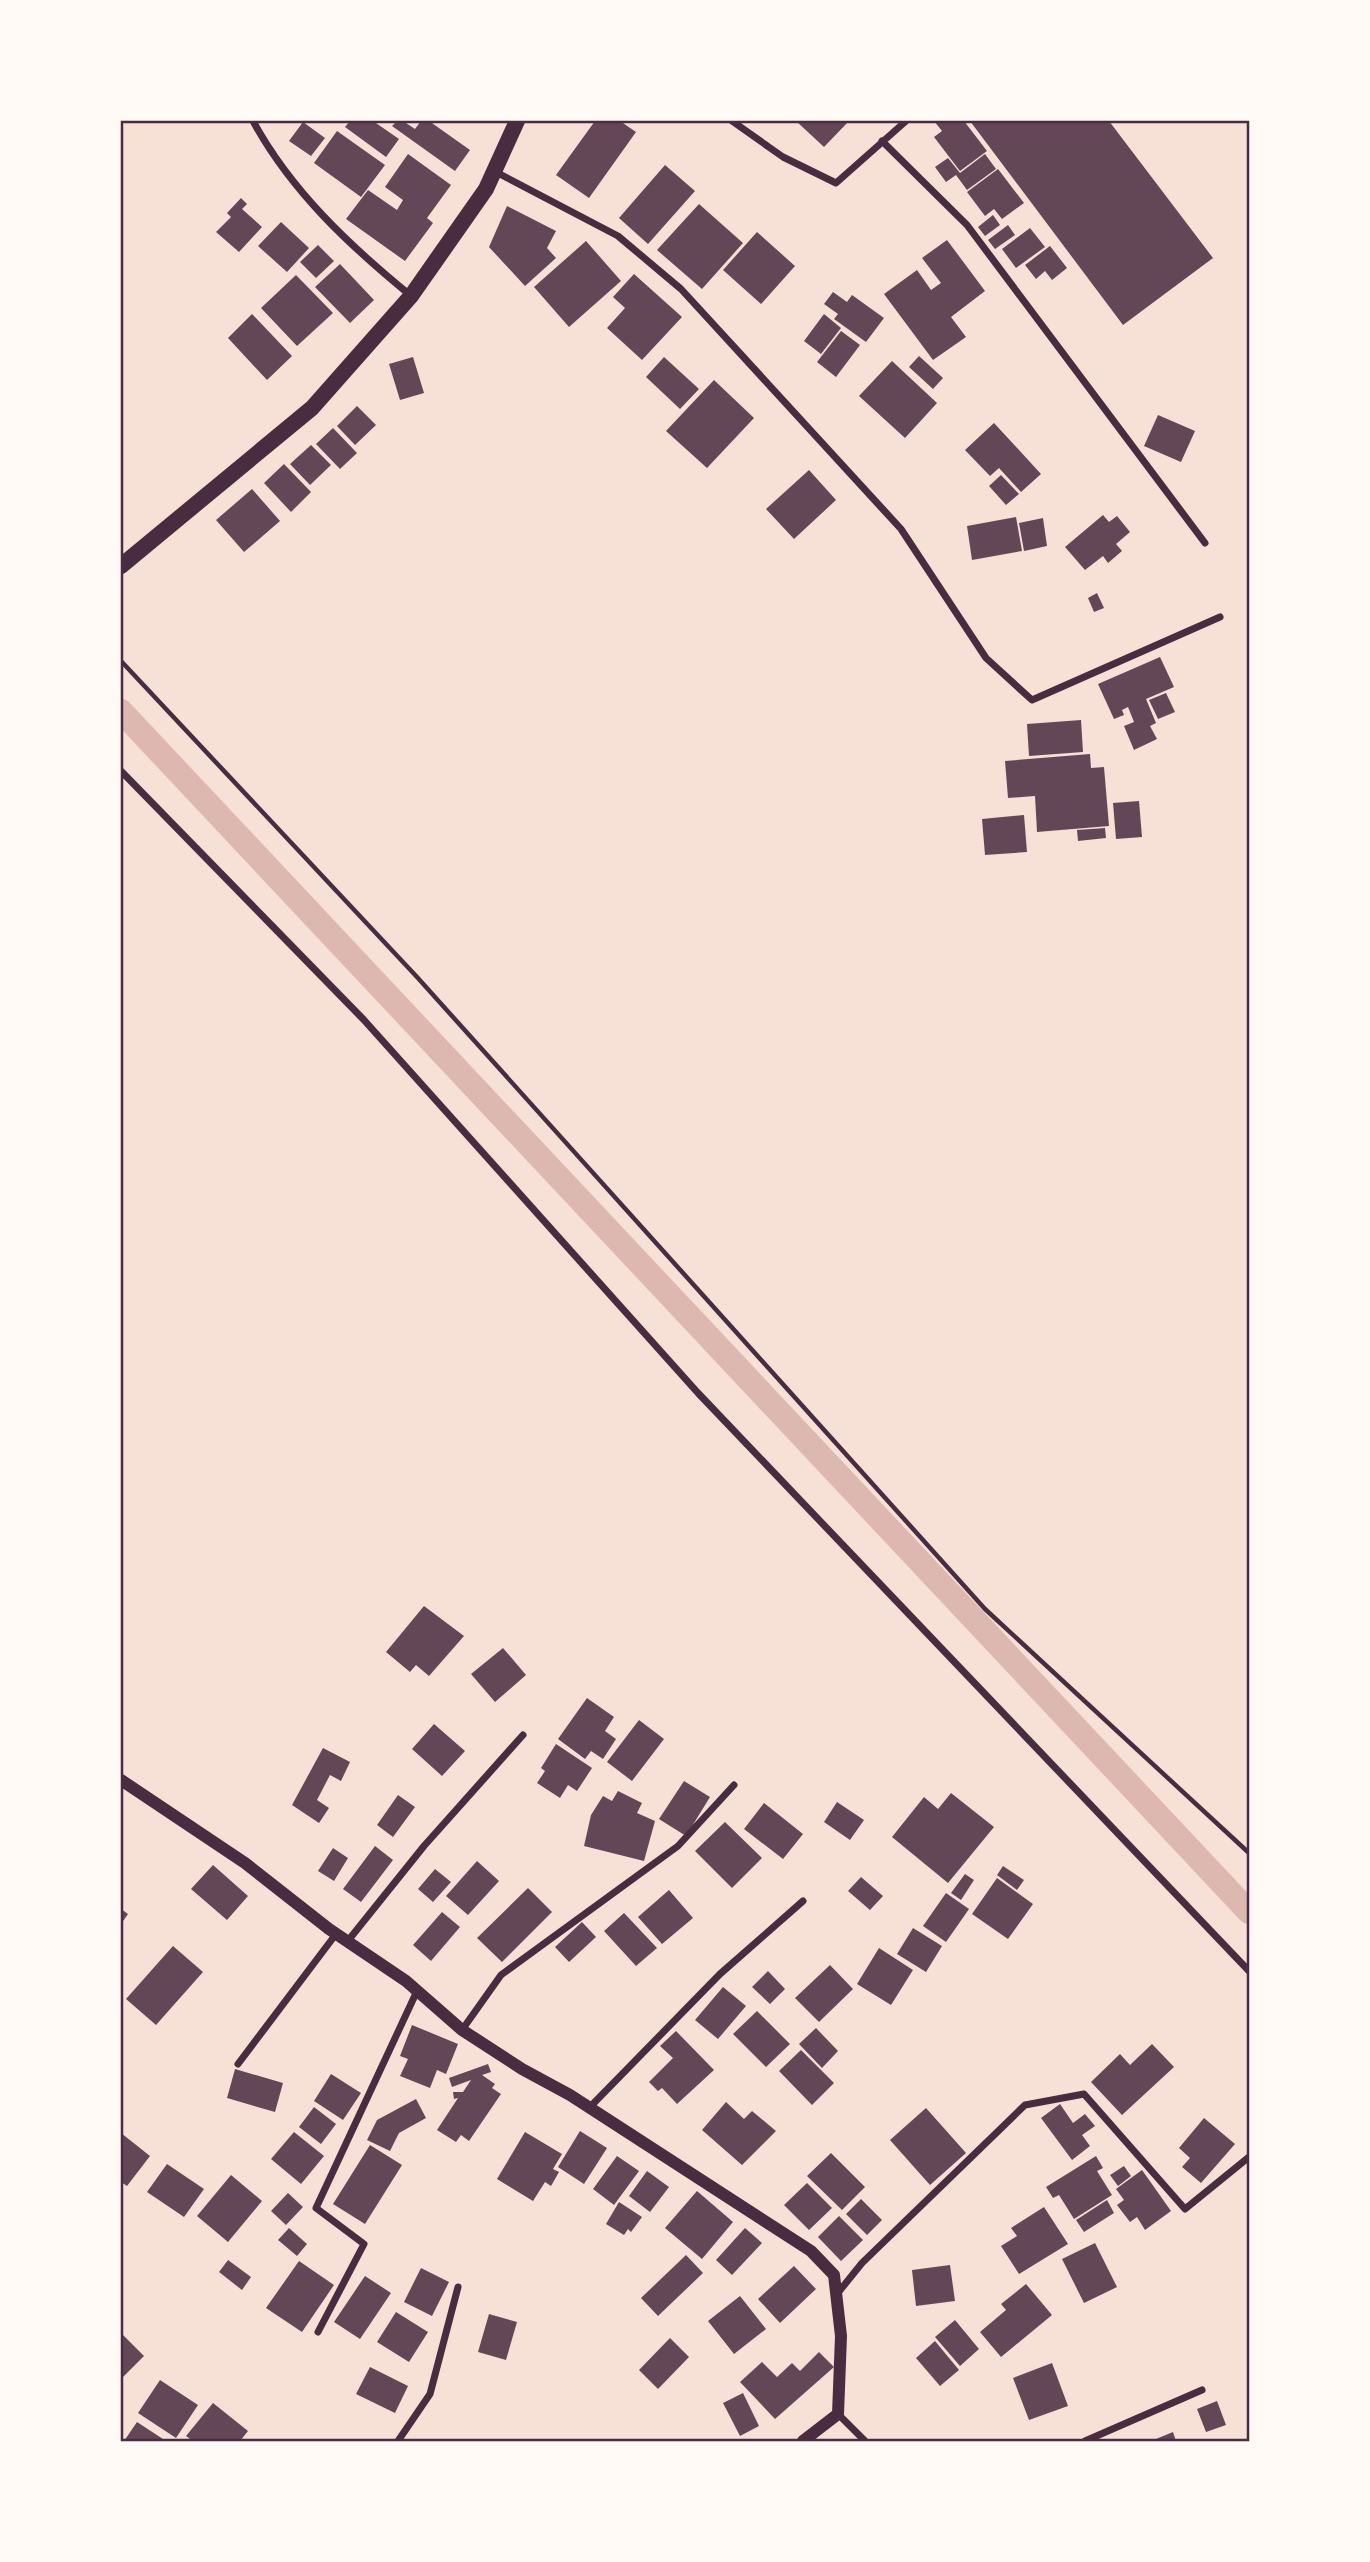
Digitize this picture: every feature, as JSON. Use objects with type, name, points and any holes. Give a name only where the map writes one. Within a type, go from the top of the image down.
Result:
[{"type":"main road","points":[[121,566],[312,408],[411,296],[486,189],[517,121]]},
{"type":"street","points":[[253,121],[267,147],[299,189],[354,249],[411,296]]},
{"type":"street","points":[[732,121],[783,157],[836,183],[906,121]]},
{"type":"street","points":[[882,141],[967,225],[1205,543]]},
{"type":"street","points":[[493,171],[618,236],[681,289],[901,529],[986,658],[1032,700],[1220,617]]},
{"type":"street","points":[[121,771],[364,1020],[698,1393],[1249,1971]]},
{"type":"street","points":[[347,1942],[424,1846],[523,1735]]},
{"type":"street","points":[[121,1780],[245,1863],[336,1934],[417,1991],[462,2031],[589,2108],[811,2251],[834,2275],[841,2336],[838,2414],[865,2441]]},
{"type":"street","points":[[462,2031],[501,1975],[678,1846],[734,1785]]},
{"type":"street","points":[[589,2108],[720,1973],[803,1901]]},
{"type":"street","points":[[238,2064],[336,1934]]},
{"type":"street","points":[[318,2332],[364,2244],[316,2208],[417,1991]]},
{"type":"street","points":[[837,2294],[862,2263],[1025,2105],[1084,2094],[1185,2209],[1249,2157]]},
{"type":"street","points":[[398,2441],[430,2394],[458,2287]]},
{"type":"street","points":[[1085,2441],[1202,2390]]},
{"type":"street","points":[[803,2441],[838,2414]]},
{"type":"path","points":[[121,661],[426,988],[985,1609],[1249,1853]]},
{"type":"building","points":[[350,121],[373,121],[399,139],[386,157],[345,127]]},
{"type":"building","points":[[397,121],[403,121],[415,129],[421,121],[429,121],[470,150],[455,171],[392,126]]},
{"type":"building","points":[[595,121],[620,121],[636,132],[589,198],[556,175]]},
{"type":"building","points":[[796,121],[849,121],[824,147]]},
{"type":"building","points":[[934,121],[964,121],[987,151],[960,171],[934,137],[942,131]]},
{"type":"building","points":[[970,121],[1109,121],[1213,258],[1123,325]]},
{"type":"building","points":[[303,122],[325,138],[311,156],[289,141]]},
{"type":"building","points":[[337,131],[385,165],[361,197],[314,163]]},
{"type":"building","points":[[408,154],[451,185],[427,218],[433,223],[405,261],[346,219],[368,190],[397,210],[403,200],[385,187]]},
{"type":"building","points":[[985,154],[996,169],[967,190],[956,175],[946,182],[935,167],[948,158],[960,173]]},
{"type":"building","points":[[665,165],[695,191],[648,244],[619,218]]},
{"type":"building","points":[[998,169],[1024,203],[1002,219],[994,209],[985,216],[967,192]]},
{"type":"building","points":[[241,198],[247,204],[242,209],[262,227],[239,252],[216,232],[231,217],[227,213]]},
{"type":"building","points":[[699,204],[743,243],[702,289],[657,250]]},
{"type":"building","points":[[507,206],[556,231],[547,248],[556,258],[525,286],[489,247]]},
{"type":"building","points":[[993,215],[1000,225],[985,236],[978,227]]},
{"type":"building","points":[[281,222],[309,248],[287,272],[258,246]]},
{"type":"building","points":[[1008,225],[1015,235],[995,249],[988,240]]},
{"type":"building","points":[[1030,228],[1045,247],[1016,268],[1002,249]]},
{"type":"building","points":[[757,232],[795,266],[761,304],[723,270]]},
{"type":"building","points":[[947,240],[985,291],[951,317],[966,337],[933,360],[884,294],[917,270],[931,290],[941,283],[922,258]]},
{"type":"building","points":[[586,241],[621,281],[569,327],[534,287]]},
{"type":"building","points":[[318,245],[334,261],[316,278],[300,262]]},
{"type":"building","points":[[1050,246],[1067,268],[1052,280],[1045,271],[1036,279],[1025,265]]},
{"type":"building","points":[[340,264],[374,300],[350,323],[315,287]]},
{"type":"building","points":[[634,274],[682,317],[642,360],[607,328],[625,308],[613,297]]},
{"type":"building","points":[[296,275],[333,313],[297,346],[261,308]]},
{"type":"building","points":[[833,292],[847,302],[852,295],[884,318],[866,342],[834,319],[838,314],[824,304]]},
{"type":"building","points":[[252,314],[292,356],[267,380],[228,338]]},
{"type":"building","points":[[824,314],[841,328],[821,354],[804,341]]},
{"type":"building","points":[[841,331],[860,345],[836,377],[817,362]]},
{"type":"building","points":[[919,356],[943,378],[933,389],[909,367]]},
{"type":"building","points":[[413,357],[424,393],[400,400],[389,364]]},
{"type":"building","points":[[664,357],[699,389],[680,409],[646,377]]},
{"type":"building","points":[[892,361],[937,403],[905,438],[859,396]]},
{"type":"building","points":[[714,380],[754,418],[707,468],[666,431]]},
{"type":"building","points":[[357,406],[376,425],[355,445],[337,426]]},
{"type":"building","points":[[1158,415],[1195,431],[1181,462],[1144,446]]},
{"type":"building","points":[[994,423],[1041,474],[1021,492],[999,468],[990,476],[965,450]]},
{"type":"building","points":[[333,428],[357,453],[340,469],[316,444]]},
{"type":"building","points":[[311,445],[331,465],[310,485],[290,464]]},
{"type":"building","points":[[284,464],[311,492],[291,512],[264,483]]},
{"type":"building","points":[[809,470],[836,500],[794,539],[766,509]]},
{"type":"building","points":[[1001,475],[1019,494],[1006,505],[989,486]]},
{"type":"building","points":[[252,489],[280,521],[244,552],[216,520]]},
{"type":"building","points":[[1103,515],[1109,522],[1117,516],[1130,532],[1116,544],[1122,551],[1108,563],[1103,556],[1085,570],[1065,547]]},
{"type":"building","points":[[1016,517],[1022,551],[972,560],[967,526]]},
{"type":"building","points":[[1043,518],[1047,546],[1024,551],[1019,523]]},
{"type":"building","points":[[1097,593],[1104,608],[1094,612],[1088,598]]},
{"type":"building","points":[[1160,657],[1174,687],[1146,699],[1156,723],[1150,726],[1157,739],[1134,750],[1124,726],[1134,722],[1128,707],[1122,710],[1124,715],[1114,719],[1098,684]]},
{"type":"building","points":[[1166,693],[1175,712],[1158,719],[1149,700]]},
{"type":"building","points":[[1081,720],[1083,752],[1029,756],[1027,724]]},
{"type":"building","points":[[1090,754],[1091,768],[1104,767],[1109,826],[1037,832],[1035,796],[1008,798],[1005,761]]},
{"type":"building","points":[[1139,801],[1142,837],[1116,839],[1113,803]]},
{"type":"building","points":[[1024,815],[1027,852],[985,855],[982,819]]},
{"type":"building","points":[[1105,828],[1106,838],[1078,841],[1077,830]]},
{"type":"building","points":[[424,1606],[464,1636],[429,1676],[416,1665],[410,1672],[386,1652]]},
{"type":"building","points":[[503,1648],[526,1675],[495,1702],[471,1674]]},
{"type":"building","points":[[587,1698],[614,1717],[605,1731],[616,1739],[603,1759],[591,1751],[585,1759],[558,1739]]},
{"type":"building","points":[[639,1720],[664,1739],[632,1781],[607,1762]]},
{"type":"building","points":[[434,1724],[465,1751],[442,1776],[412,1749]]},
{"type":"building","points":[[556,1744],[592,1768],[577,1791],[568,1785],[560,1798],[537,1783],[545,1771],[541,1768]]},
{"type":"building","points":[[323,1748],[350,1762],[341,1781],[330,1775],[317,1800],[329,1808],[319,1823],[292,1805]]},
{"type":"building","points":[[684,1781],[710,1797],[686,1836],[659,1819]]},
{"type":"building","points":[[618,1791],[642,1803],[637,1813],[655,1821],[644,1861],[584,1846],[591,1815],[603,1796],[612,1801]]},
{"type":"building","points":[[951,1793],[994,1827],[948,1883],[892,1837],[924,1797],[938,1809]]},
{"type":"building","points":[[398,1795],[415,1807],[393,1837],[377,1825]]},
{"type":"building","points":[[837,1802],[864,1820],[850,1840],[824,1822]]},
{"type":"building","points":[[764,1803],[803,1834],[783,1859],[744,1829]]},
{"type":"building","points":[[725,1822],[762,1858],[732,1888],[695,1851]]},
{"type":"building","points":[[375,1846],[393,1860],[361,1902],[343,1889]]},
{"type":"building","points":[[333,1848],[348,1858],[334,1881],[318,1871]]},
{"type":"building","points":[[477,1861],[499,1881],[468,1915],[446,1896]]},
{"type":"building","points":[[213,1865],[248,1896],[227,1920],[191,1889]]},
{"type":"building","points":[[1003,1866],[1024,1880],[1017,1890],[997,1875]]},
{"type":"building","points":[[435,1869],[451,1882],[433,1902],[418,1889]]},
{"type":"building","points":[[965,1874],[974,1880],[961,1900],[951,1893]]},
{"type":"building","points":[[861,1877],[883,1896],[870,1910],[848,1891]]},
{"type":"building","points":[[997,1878],[1033,1904],[1008,1939],[972,1914]]},
{"type":"building","points":[[528,1888],[552,1912],[502,1962],[477,1938]]},
{"type":"building","points":[[669,1890],[693,1918],[662,1944],[638,1917]]},
{"type":"building","points":[[946,1893],[969,1909],[946,1942],[923,1926]]},
{"type":"building","points":[[121,1909],[128,1914],[121,1924]]},
{"type":"building","points":[[442,1912],[460,1927],[431,1961],[413,1945]]},
{"type":"building","points":[[624,1913],[657,1948],[636,1966],[604,1931]]},
{"type":"building","points":[[582,1922],[596,1937],[569,1962],[555,1947]]},
{"type":"building","points":[[913,1928],[942,1946],[926,1972],[897,1954]]},
{"type":"building","points":[[173,1946],[203,1972],[156,2025],[126,1999]]},
{"type":"building","points":[[879,1948],[913,1970],[891,2005],[857,1984]]},
{"type":"building","points":[[830,1965],[853,1989],[819,2022],[795,1998]]},
{"type":"building","points":[[768,1971],[785,1989],[770,2004],[752,1987]]},
{"type":"building","points":[[723,1987],[746,2006],[718,2039],[695,2020]]},
{"type":"building","points":[[757,2011],[790,2044],[766,2067],[733,2034]]},
{"type":"building","points":[[412,2025],[458,2044],[446,2074],[437,2070],[430,2088],[400,2076],[408,2059],[400,2056]]},
{"type":"building","points":[[816,2028],[838,2051],[822,2068],[799,2044]]},
{"type":"building","points":[[676,2031],[714,2070],[677,2104],[662,2088],[658,2091],[649,2082],[673,2058],[660,2046]]},
{"type":"building","points":[[1152,2044],[1174,2067],[1122,2115],[1091,2082],[1120,2054],[1130,2065]]},
{"type":"building","points":[[801,2050],[834,2083],[812,2105],[779,2071]]},
{"type":"building","points":[[488,2064],[491,2072],[482,2075],[495,2084],[492,2088],[501,2094],[469,2141],[461,2135],[456,2142],[437,2130],[458,2098],[454,2099],[453,2092],[463,2092],[471,2080],[452,2087],[449,2078]]},
{"type":"building","points":[[235,2069],[283,2083],[275,2112],[227,2098]]},
{"type":"building","points":[[331,2074],[361,2093],[343,2120],[314,2101]]},
{"type":"building","points":[[416,2099],[426,2118],[399,2133],[390,2151],[367,2140],[377,2120]]},
{"type":"building","points":[[726,2102],[744,2119],[752,2111],[776,2131],[742,2165],[702,2130]]},
{"type":"building","points":[[1060,2104],[1073,2123],[1085,2114],[1095,2126],[1082,2135],[1090,2146],[1072,2160],[1041,2118]]},
{"type":"building","points":[[314,2107],[336,2124],[321,2144],[299,2127]]},
{"type":"building","points":[[926,2108],[966,2153],[930,2185],[890,2140]]},
{"type":"building","points":[[1204,2118],[1235,2144],[1201,2183],[1182,2167],[1190,2158],[1179,2148]]},
{"type":"building","points":[[580,2131],[607,2148],[584,2184],[558,2167]]},
{"type":"building","points":[[294,2132],[324,2156],[301,2184],[271,2159]]},
{"type":"building","points":[[525,2132],[562,2154],[553,2169],[559,2172],[551,2186],[545,2182],[533,2201],[497,2179]]},
{"type":"building","points":[[121,2133],[150,2156],[127,2186],[121,2182]]},
{"type":"building","points":[[370,2145],[402,2165],[365,2224],[333,2204]]},
{"type":"building","points":[[831,2153],[865,2187],[842,2210],[807,2176]]},
{"type":"building","points":[[617,2156],[639,2171],[614,2205],[593,2189]]},
{"type":"building","points":[[1096,2156],[1103,2168],[1097,2171],[1112,2195],[1074,2219],[1059,2195],[1053,2198],[1046,2187]]},
{"type":"building","points":[[167,2164],[204,2189],[184,2217],[147,2192]]},
{"type":"building","points":[[1124,2166],[1131,2176],[1118,2186],[1110,2175]]},
{"type":"building","points":[[1142,2170],[1171,2211],[1145,2230],[1137,2217],[1130,2222],[1117,2205],[1124,2200],[1116,2189]]},
{"type":"building","points":[[647,2171],[669,2187],[650,2212],[629,2196]]},
{"type":"building","points":[[231,2175],[262,2201],[228,2242],[197,2216]]},
{"type":"building","points":[[807,2183],[832,2208],[809,2230],[784,2205]]},
{"type":"building","points":[[697,2191],[733,2222],[702,2259],[665,2228]]},
{"type":"building","points":[[288,2193],[303,2207],[286,2225],[271,2211]]},
{"type":"building","points":[[861,2199],[882,2220],[867,2235],[846,2214]]},
{"type":"building","points":[[1107,2200],[1114,2213],[1084,2232],[1076,2220]]},
{"type":"building","points":[[619,2202],[642,2217],[631,2232],[628,2229],[624,2235],[606,2224]]},
{"type":"building","points":[[1044,2207],[1068,2244],[1019,2274],[1001,2246],[1017,2236],[1011,2228]]},
{"type":"building","points":[[839,2216],[863,2240],[841,2261],[818,2237]]},
{"type":"building","points":[[289,2228],[307,2244],[297,2256],[278,2240]]},
{"type":"building","points":[[745,2228],[762,2243],[732,2275],[716,2260]]},
{"type":"building","points":[[1095,2243],[1117,2287],[1084,2303],[1062,2259]]},
{"type":"building","points":[[686,2255],[703,2273],[658,2316],[641,2298]]},
{"type":"building","points":[[228,2260],[251,2277],[242,2290],[219,2272]]},
{"type":"building","points":[[299,2261],[334,2285],[302,2332],[266,2308]]},
{"type":"building","points":[[950,2265],[955,2301],[916,2306],[912,2270]]},
{"type":"building","points":[[794,2266],[816,2289],[780,2323],[758,2299]]},
{"type":"building","points":[[421,2268],[449,2282],[432,2316],[404,2302]]},
{"type":"building","points":[[365,2276],[391,2293],[360,2339],[334,2322]]},
{"type":"building","points":[[1026,2284],[1052,2315],[1001,2357],[980,2332],[1006,2310],[1001,2304]]},
{"type":"building","points":[[740,2296],[766,2329],[734,2354],[708,2321]]},
{"type":"building","points":[[396,2312],[428,2332],[409,2362],[377,2342]]},
{"type":"building","points":[[489,2314],[517,2322],[506,2360],[478,2352]]},
{"type":"building","points":[[955,2320],[979,2349],[960,2366],[935,2337]]},
{"type":"building","points":[[121,2333],[144,2356],[121,2379]]},
{"type":"building","points":[[670,2338],[689,2357],[658,2389],[639,2370]]},
{"type":"building","points":[[935,2341],[959,2370],[940,2386],[916,2358]]},
{"type":"building","points":[[819,2352],[834,2367],[775,2419],[740,2382],[762,2362],[777,2377],[792,2363],[800,2371]]},
{"type":"building","points":[[1052,2363],[1068,2406],[1029,2420],[1013,2378]]},
{"type":"building","points":[[370,2367],[408,2386],[395,2413],[356,2394]]},
{"type":"building","points":[[160,2380],[198,2405],[176,2438],[138,2413]]},
{"type":"building","points":[[743,2393],[759,2426],[740,2436],[723,2403]]},
{"type":"building","points":[[1217,2401],[1226,2425],[1206,2432],[1197,2409]]},
{"type":"building","points":[[213,2403],[248,2431],[240,2441],[193,2441],[186,2436]]},
{"type":"building","points":[[137,2422],[166,2441],[124,2441]]},
{"type":"building","points":[[1173,2432],[1176,2441],[1151,2441]]},
{"type":"waterway","points":[[121,711],[1249,1912]]}]
